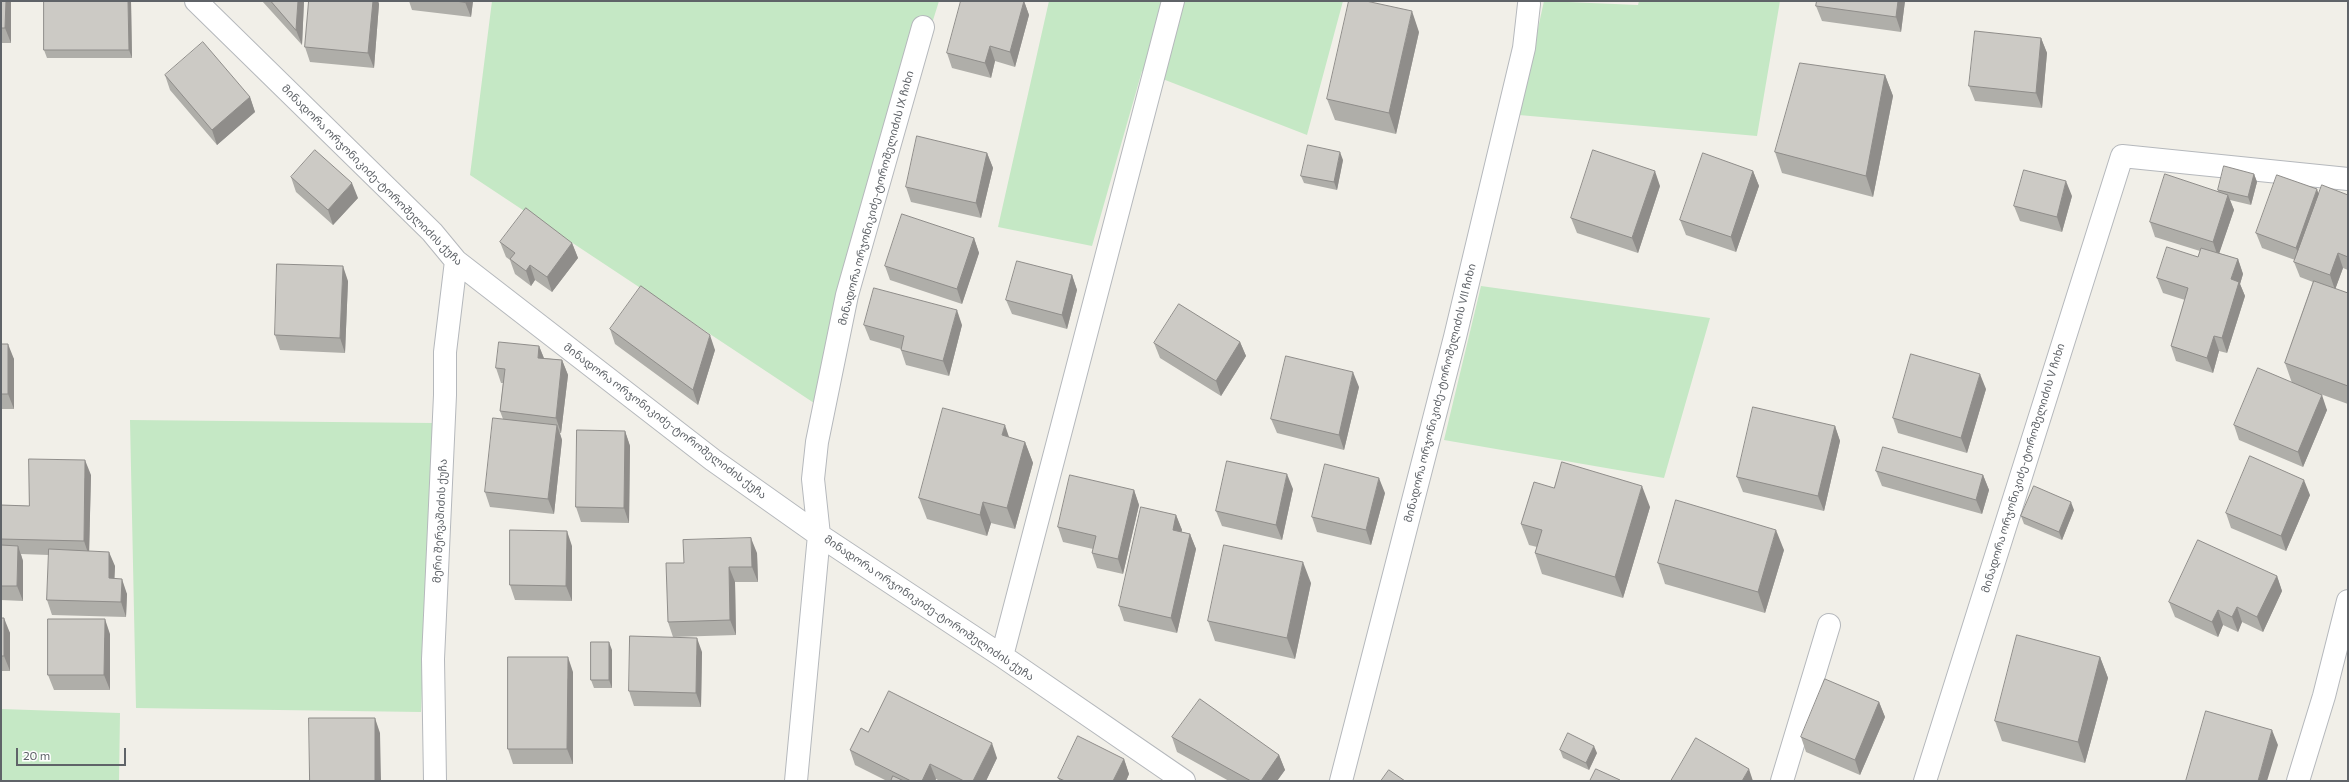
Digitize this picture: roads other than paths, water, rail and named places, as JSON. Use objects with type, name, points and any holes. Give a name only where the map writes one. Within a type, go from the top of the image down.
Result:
[{"type":"street","name":"მინადორა ორჯონიკიძე-ტოროშელიძის ქუჩა","points":[[196,1],[432,232],[456,261],[713,460],[819,535],[1002,656],[1184,781]]},
{"type":"street","points":[[1002,656],[1173,1]]},
{"type":"street","name":"მინადორა ორჯონიკიძე-ტოროშელიძის VII ჩიხი","points":[[1341,781],[1459,322],[1524,48],[1529,4]]},
{"type":"street","name":"მინადორა ორჯონიკიძე-ტოროშელიძის IX ჩიხი","points":[[796,781],[819,535],[813,479],[817,442],[848,296],[923,27]]},
{"type":"street","name":"მინადორა ორჯონიკიძე-ტოროშელიძის V ჩიხი","points":[[1925,781],[2122,156],[2348,179]]},
{"type":"street","name":"მერი შერვაშიძის ქუჩა","points":[[435,781],[433,659],[441,518],[445,352],[456,261]]},
{"type":"street","points":[[2298,781],[2324,696],[2348,601]]},
{"type":"street","points":[[1782,781],[1830,625]]}]
